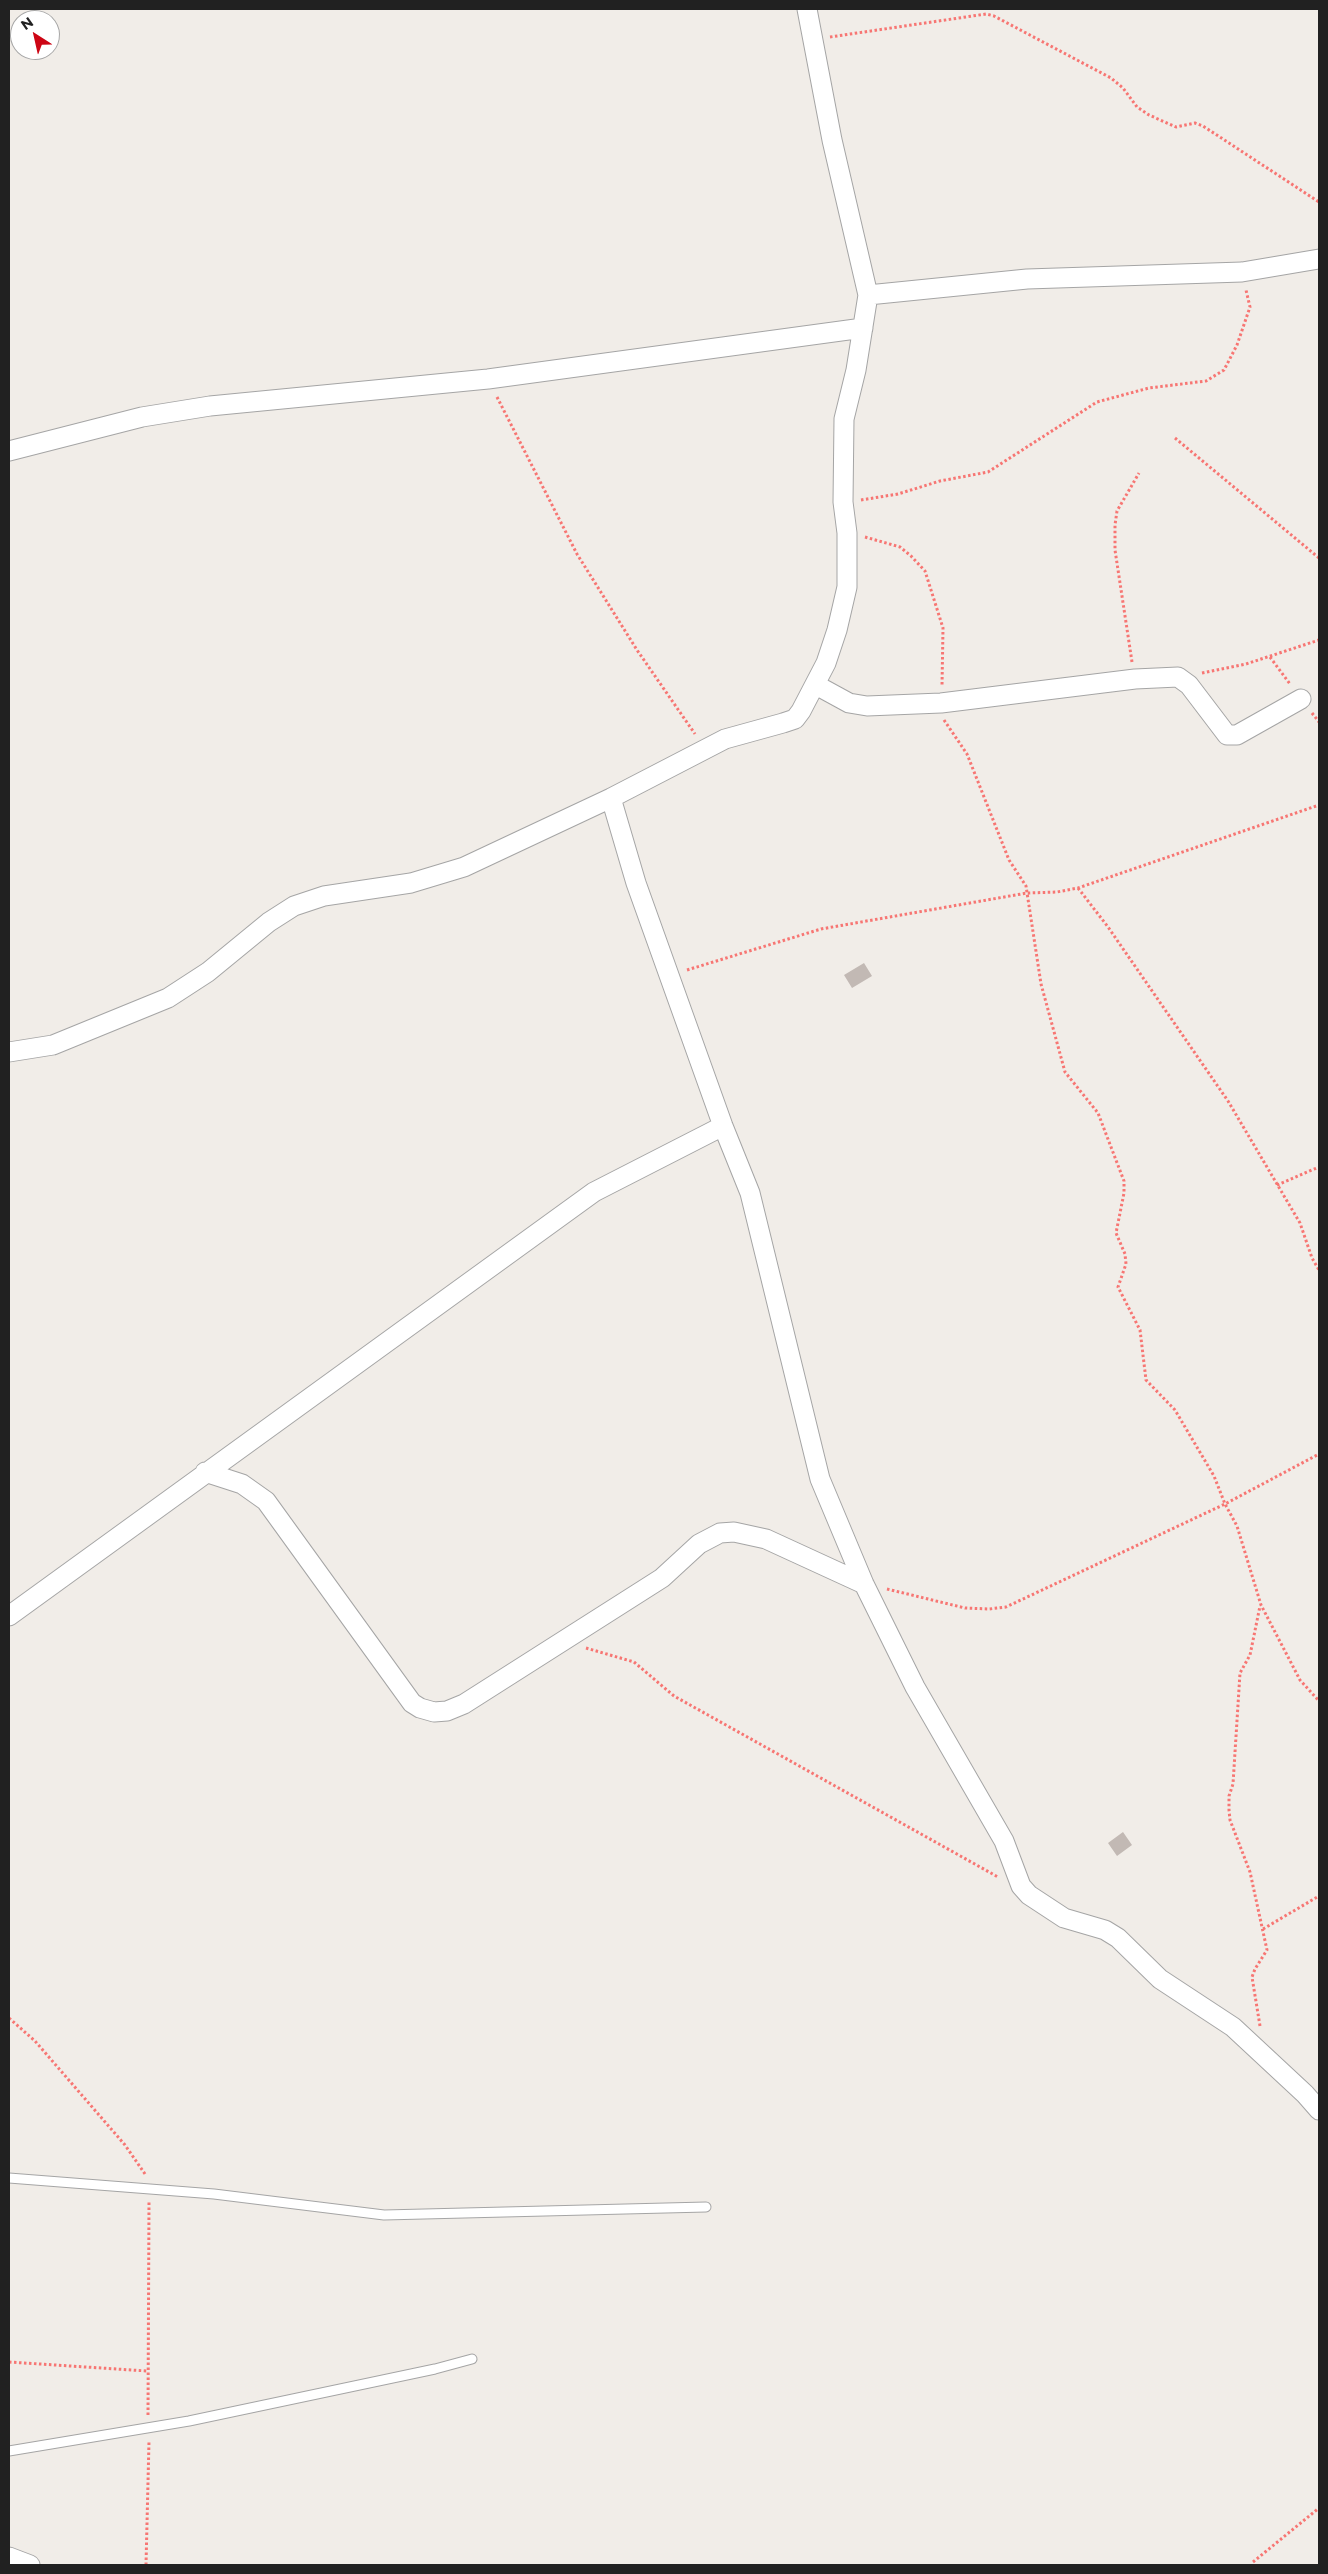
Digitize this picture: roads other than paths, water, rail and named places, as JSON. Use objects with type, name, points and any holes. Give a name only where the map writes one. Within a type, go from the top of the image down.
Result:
[{"type":"street","points":[[9,1052],[53,1045],[168,998],[208,972],[269,922],[294,906],[324,896],[411,883],[448,873],[611,798],[725,739],[795,719],[807,703],[816,685],[837,630],[847,587],[848,533],[843,502],[846,406],[856,370],[868,295],[832,140],[806,9]]},
{"type":"street","points":[[868,295],[1027,279],[1242,272],[1319,259]]},
{"type":"street","points":[[9,452],[142,417],[210,406],[488,379],[863,328]]},
{"type":"street","points":[[816,685],[851,704],[867,706],[936,704],[1135,679],[1178,677],[1189,685],[1221,731],[1227,735],[1237,735],[1301,699]]},
{"type":"street","points":[[611,798],[636,883],[723,1126],[750,1194],[811,1448],[824,1487],[864,1584],[919,1694],[996,1826],[1009,1851],[1018,1880],[1029,1895],[1064,1918],[1111,1933],[1160,1979],[1233,2027],[1319,2110]]},
{"type":"street","points":[[9,1616],[205,1472],[594,1192],[723,1126]]},
{"type":"street","points":[[205,1472],[242,1484],[266,1501],[412,1703],[420,1708],[434,1712],[447,1711],[464,1704],[662,1578],[699,1544],[720,1533],[734,1532],[766,1538],[864,1584]]},
{"type":"street","points":[[9,2557],[30,2565]]},
{"type":"lane","points":[[9,2178],[152,2188],[399,2216],[706,2207]]},
{"type":"lane","points":[[9,2451],[149,2428],[435,2369],[472,2359]]}]
